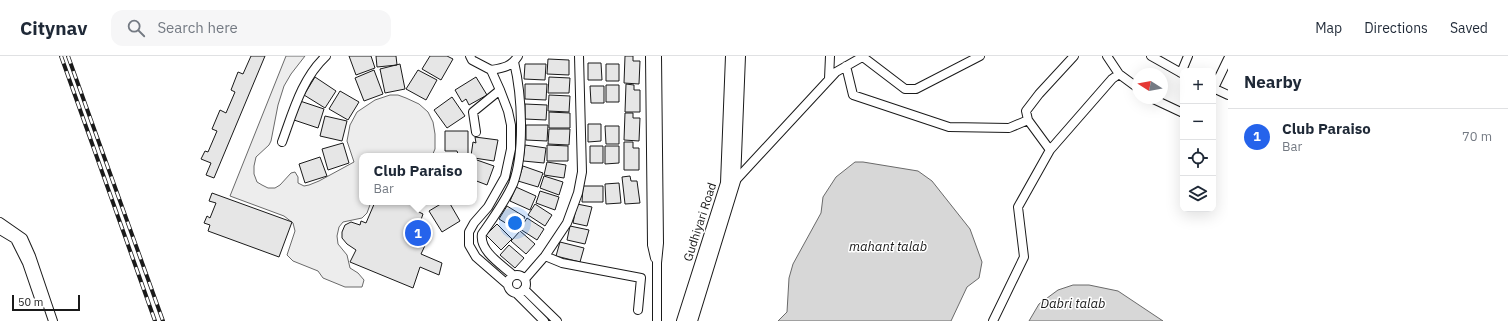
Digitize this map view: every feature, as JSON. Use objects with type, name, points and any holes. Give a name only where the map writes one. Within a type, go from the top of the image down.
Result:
[{"type":"street","points":[[282,142],[300,93],[320,61],[326,56]]},
{"type":"street","points":[[470,56],[472,60],[491,70],[500,90],[508,111],[511,125],[511,149],[506,177],[488,207],[474,223],[469,232],[469,245],[476,256],[544,321]]},
{"type":"street","points":[[517,294],[521,293],[524,289],[526,284],[525,279],[545,256],[568,223],[578,193],[582,172],[579,56]]},
{"type":"street","points":[[650,56],[652,245],[657,263]]},
{"type":"street","points":[[657,56],[659,243],[657,263],[657,321]]},
{"type":"street","name":"Gudhiyari Road","points":[[682,321],[731,182],[731,56]]},
{"type":"street","name":"Gudhiyari Road","points":[[692,321],[731,182],[740,56]]},
{"type":"street","points":[[829,79],[830,56]]},
{"type":"street","points":[[731,182],[836,72],[863,56],[905,89],[916,89],[969,59],[980,56]]},
{"type":"street","points":[[1050,150],[1028,120],[1026,111],[1039,94],[1074,56]]},
{"type":"street","points":[[1107,56],[1119,74],[1132,84]]},
{"type":"street","points":[[1151,56],[1180,72]]},
{"type":"street","points":[[1184,68],[1188,56]]},
{"type":"street","points":[[491,70],[509,66],[516,59]]},
{"type":"street","points":[[516,59],[520,150],[513,183],[504,201],[482,234],[481,238],[482,243],[488,252],[513,275],[518,275],[525,279]]},
{"type":"street","points":[[1216,84],[1228,59]]},
{"type":"street","points":[[846,66],[853,95],[949,127],[1009,128],[1028,120]]},
{"type":"street","points":[[993,321],[1024,257],[1018,208],[1050,150],[1119,74]]},
{"type":"street","points":[[1216,89],[1228,95]]},
{"type":"street","points":[[476,132],[473,112],[500,90]]},
{"type":"street","points":[[1164,104],[1180,112]]},
{"type":"street","points":[[511,149],[520,150]]},
{"type":"street","points":[[0,222],[23,238],[31,256],[52,321]]},
{"type":"street","points":[[0,230],[15,239],[27,263],[47,321]]},
{"type":"street","points":[[545,256],[562,263],[641,278],[638,310]]},
{"type":"street","points":[[507,284],[508,279],[513,275]]},
{"type":"street","points":[[524,289],[557,321]]},
{"type":"shaded area","points":[[286,56],[305,56],[284,86],[278,105],[271,141],[269,145],[256,157],[254,174],[257,182],[268,188],[275,188],[280,185],[291,173],[295,172],[298,177],[298,183],[304,186],[309,185],[354,162],[347,141],[350,125],[357,112],[375,100],[390,95],[398,95],[406,98],[419,104],[428,112],[433,122],[435,134],[435,149],[433,153],[359,153],[359,205],[370,205],[367,213],[362,218],[343,222],[339,227],[337,236],[338,244],[347,255],[350,268],[358,273],[364,280],[362,287],[345,287],[323,278],[318,271],[293,261],[287,255],[295,231],[293,223],[284,216],[230,196]]},
{"type":"water","name":"mahant talab","points":[[855,162],[918,171],[932,181],[970,229],[982,262],[979,278],[967,287],[951,321],[778,321],[787,312],[789,278],[793,264],[821,213],[823,197],[836,177]]},
{"type":"water","name":"Dabri talab","points":[[1073,285],[1089,285],[1118,291],[1163,321],[1029,321],[1039,304],[1058,290]]},
{"type":"building","points":[[251,56],[265,56],[214,178],[206,175],[211,163],[201,159],[205,151],[208,152],[217,131],[212,129],[220,110],[226,113],[235,92],[231,90],[238,72],[243,74]]},
{"type":"building","points":[[349,56],[371,56],[375,68],[356,75]]},
{"type":"building","points":[[376,56],[396,56],[397,65],[377,67]]},
{"type":"building","points":[[430,56],[447,56],[453,59],[441,80],[422,69]]},
{"type":"building","points":[[625,56],[633,56],[633,61],[640,61],[639,84],[624,83]]},
{"type":"building","points":[[548,59],[569,60],[569,75],[547,74]]},
{"type":"building","points":[[588,63],[601,63],[602,80],[588,80]]},
{"type":"building","points":[[400,64],[405,89],[385,93],[380,69]]},
{"type":"building","points":[[525,64],[546,64],[545,80],[524,79]]},
{"type":"building","points":[[606,64],[619,64],[619,81],[606,81]]},
{"type":"building","points":[[374,70],[383,94],[364,101],[355,78]]},
{"type":"building","points":[[418,70],[437,80],[426,100],[406,89]]},
{"type":"building","points":[[315,77],[336,91],[325,108],[304,95]]},
{"type":"building","points":[[476,77],[487,95],[469,105],[466,99],[462,102],[455,90]]},
{"type":"building","points":[[549,77],[570,78],[569,93],[548,93]]},
{"type":"building","points":[[525,84],[547,84],[546,100],[525,99]]},
{"type":"building","points":[[626,84],[634,85],[634,90],[640,90],[640,112],[625,112]]},
{"type":"building","points":[[606,85],[619,85],[619,102],[606,102]]},
{"type":"building","points":[[590,86],[604,86],[604,103],[591,103]]},
{"type":"building","points":[[340,91],[359,102],[348,120],[329,109]]},
{"type":"building","points":[[549,95],[570,96],[569,112],[548,111]]},
{"type":"building","points":[[452,97],[465,116],[447,128],[434,110]]},
{"type":"building","points":[[300,101],[324,109],[318,128],[294,120]]},
{"type":"building","points":[[525,104],[547,105],[546,120],[525,119]]},
{"type":"building","points":[[549,112],[570,113],[570,128],[549,128]]},
{"type":"building","points":[[625,113],[633,113],[633,118],[640,118],[639,141],[624,140]]},
{"type":"building","points":[[325,116],[347,121],[342,141],[320,136]]},
{"type":"building","points":[[588,124],[601,124],[601,141],[588,142]]},
{"type":"building","points":[[526,125],[548,125],[547,141],[526,140]]},
{"type":"building","points":[[605,126],[619,126],[619,144],[606,144]]},
{"type":"building","points":[[549,129],[570,129],[569,145],[548,144]]},
{"type":"building","points":[[445,131],[468,131],[468,153],[445,151]]},
{"type":"building","points":[[475,137],[498,140],[494,161],[477,158],[477,153],[471,153],[473,142],[476,143]]},
{"type":"building","points":[[624,142],[633,142],[633,148],[639,148],[639,170],[624,170]]},
{"type":"building","points":[[343,143],[349,163],[328,170],[322,149]]},
{"type":"building","points":[[525,145],[546,148],[544,163],[523,161]]},
{"type":"building","points":[[547,145],[568,146],[568,161],[547,161]]},
{"type":"building","points":[[590,146],[603,146],[603,163],[590,163]]},
{"type":"building","points":[[605,146],[619,146],[619,163],[605,164]]},
{"type":"building","points":[[320,157],[327,176],[305,183],[299,164]]},
{"type":"building","points":[[477,160],[494,166],[487,185],[477,181]]},
{"type":"building","points":[[547,162],[566,165],[564,178],[544,175]]},
{"type":"building","points":[[523,166],[543,173],[538,187],[518,181]]},
{"type":"building","points":[[544,176],[563,182],[559,195],[540,188]]},
{"type":"building","points":[[630,176],[631,181],[637,181],[640,203],[625,204],[622,177]]},
{"type":"building","points":[[619,183],[621,203],[606,204],[605,184]]},
{"type":"building","points":[[583,186],[603,186],[603,202],[582,202]]},
{"type":"building","points":[[516,187],[536,196],[530,210],[510,201]]},
{"type":"building","points":[[540,191],[559,197],[555,210],[536,203]]},
{"type":"building","points":[[212,193],[292,222],[279,257],[208,231],[210,225],[204,223],[207,216],[210,218],[216,203],[209,201]]},
{"type":"building","points":[[535,204],[552,215],[545,226],[528,215]]},
{"type":"building","points":[[577,204],[592,207],[587,226],[573,223]]},
{"type":"building","points":[[374,205],[420,205],[417,211],[423,214],[417,231],[429,237],[421,254],[442,263],[439,275],[420,267],[413,288],[350,262],[356,250],[347,244],[342,238],[342,232],[345,225],[351,222],[360,225],[361,221],[366,223]]},
{"type":"building","points":[[439,205],[451,205],[460,221],[442,232],[429,211]]},
{"type":"building","points":[[507,206],[525,217],[517,230],[499,219]]},
{"type":"building","points":[[527,218],[544,229],[537,240],[520,229]]},
{"type":"building","points":[[497,224],[512,239],[501,250],[486,235]]},
{"type":"building","points":[[570,226],[589,230],[585,244],[567,240]]},
{"type":"building","points":[[520,231],[535,244],[526,254],[511,241]]},
{"type":"building","points":[[560,242],[584,248],[580,262],[556,256]]},
{"type":"building","points":[[509,245],[524,258],[515,268],[500,255]]},
{"type":"railway","points":[[61,56],[155,321]]},
{"type":"railway","points":[[68,56],[163,321]]},
{"type":"place","name":"Club Paraiso","points":[[418,233]]}]
